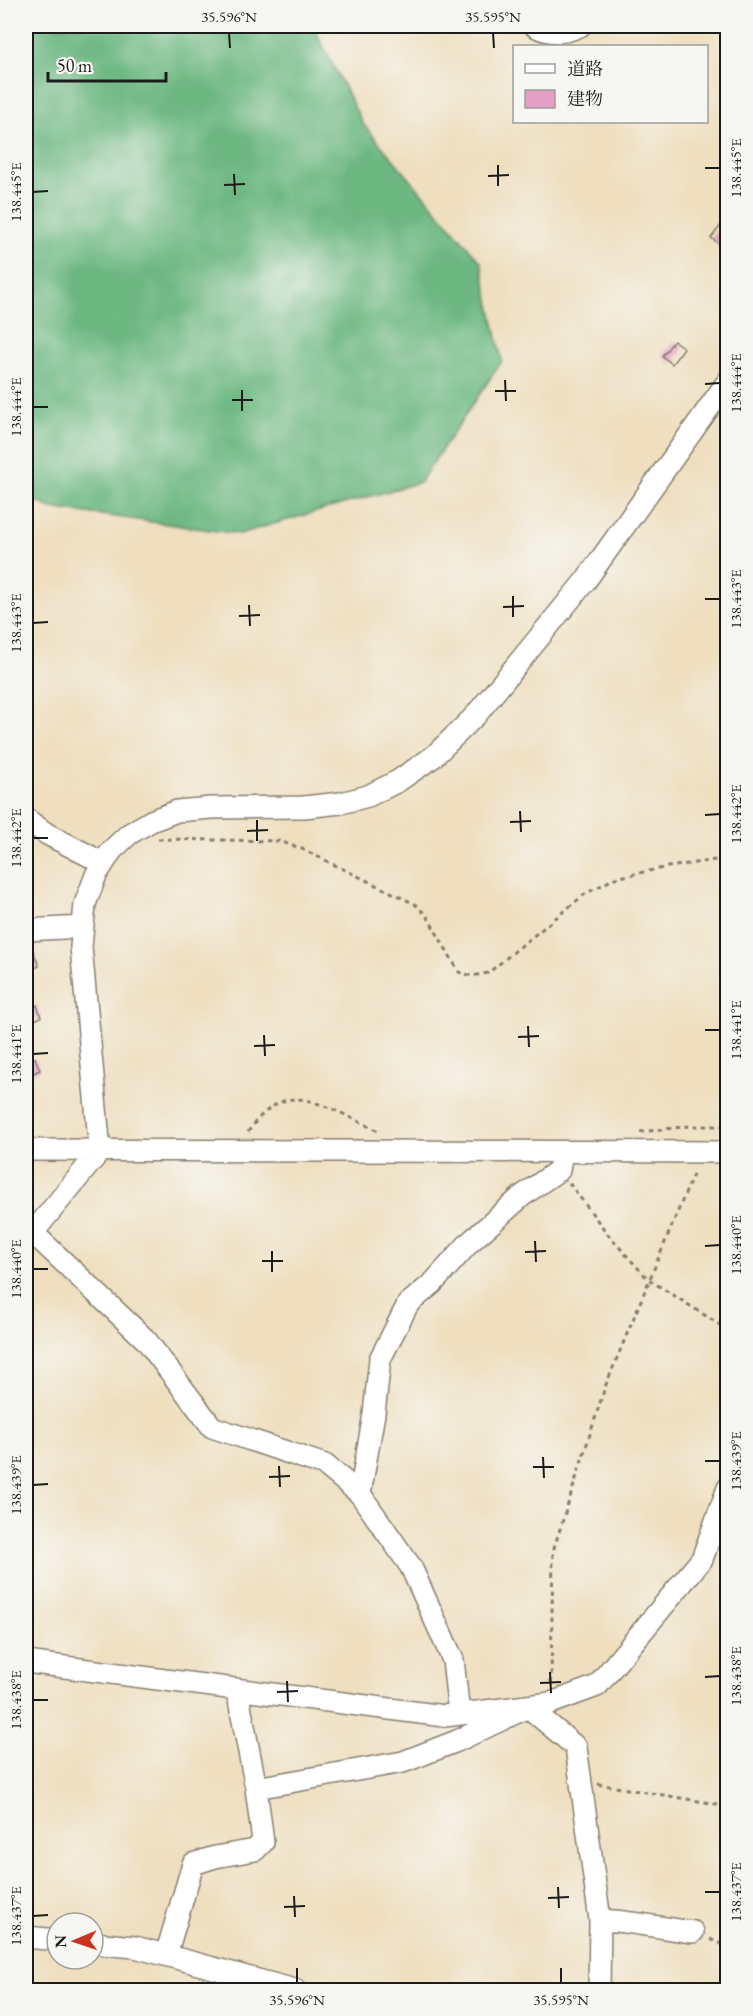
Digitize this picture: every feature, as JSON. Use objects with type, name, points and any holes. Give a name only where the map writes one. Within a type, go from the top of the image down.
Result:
[{"type":"street","points":[[535,26],[556,32],[580,26]]},
{"type":"street","points":[[459,1714],[453,1660],[411,1567],[360,1494],[325,1465],[212,1426],[146,1340],[29,1236],[100,1151],[81,947],[85,904],[96,875],[112,850],[129,834],[151,821],[177,811],[211,808],[304,807],[340,803],[368,796],[398,781],[433,757],[475,716],[586,580],[728,381]]},
{"type":"street","points":[[26,819],[47,834],[103,863]]},
{"type":"street","points":[[26,930],[83,927]]},
{"type":"street","points":[[26,1150],[236,1151],[560,1161],[728,1152]]},
{"type":"street","points":[[360,1494],[374,1414],[380,1359],[408,1304],[433,1284],[469,1243],[560,1161]]},
{"type":"street","points":[[26,1662],[444,1716],[551,1703],[597,1686],[612,1668],[702,1558],[728,1488]]},
{"type":"street","points":[[166,1955],[194,1864],[215,1857],[255,1850],[263,1842],[256,1788],[237,1690]]},
{"type":"street","points":[[256,1788],[403,1762],[458,1741],[528,1707]]},
{"type":"street","points":[[528,1707],[576,1747],[600,1920],[599,1990]]},
{"type":"street","points":[[600,1920],[630,1921],[644,1926],[693,1932]]},
{"type":"street","points":[[26,1937],[45,1939]]},
{"type":"street","points":[[105,1944],[135,1947],[295,1990]]},
{"type":"path","points":[[158,839],[279,841],[300,848],[415,904],[427,916],[459,972],[472,976],[488,972],[585,894],[615,878],[728,858]]},
{"type":"path","points":[[236,1151],[256,1120],[276,1104],[295,1098],[313,1102],[382,1132]]},
{"type":"path","points":[[551,1703],[553,1551],[605,1387],[648,1279],[703,1152]]},
{"type":"path","points":[[560,1161],[610,1237],[648,1279],[728,1330]]},
{"type":"path","points":[[581,1781],[728,1806]]},
{"type":"green space","points":[[26,26],[313,26],[363,124],[481,262],[502,361],[420,482],[239,534],[51,508],[26,496]]},
{"type":"building","points":[[728,216],[728,250],[711,238]]},
{"type":"building","points":[[674,341],[684,348],[672,364],[662,356]]},
{"type":"building","points":[[26,943],[30,943],[39,966],[26,972]]},
{"type":"building","points":[[37,1005],[41,1017],[26,1024],[26,1010]]},
{"type":"building","points":[[35,1058],[40,1070],[26,1076],[26,1062]]}]
